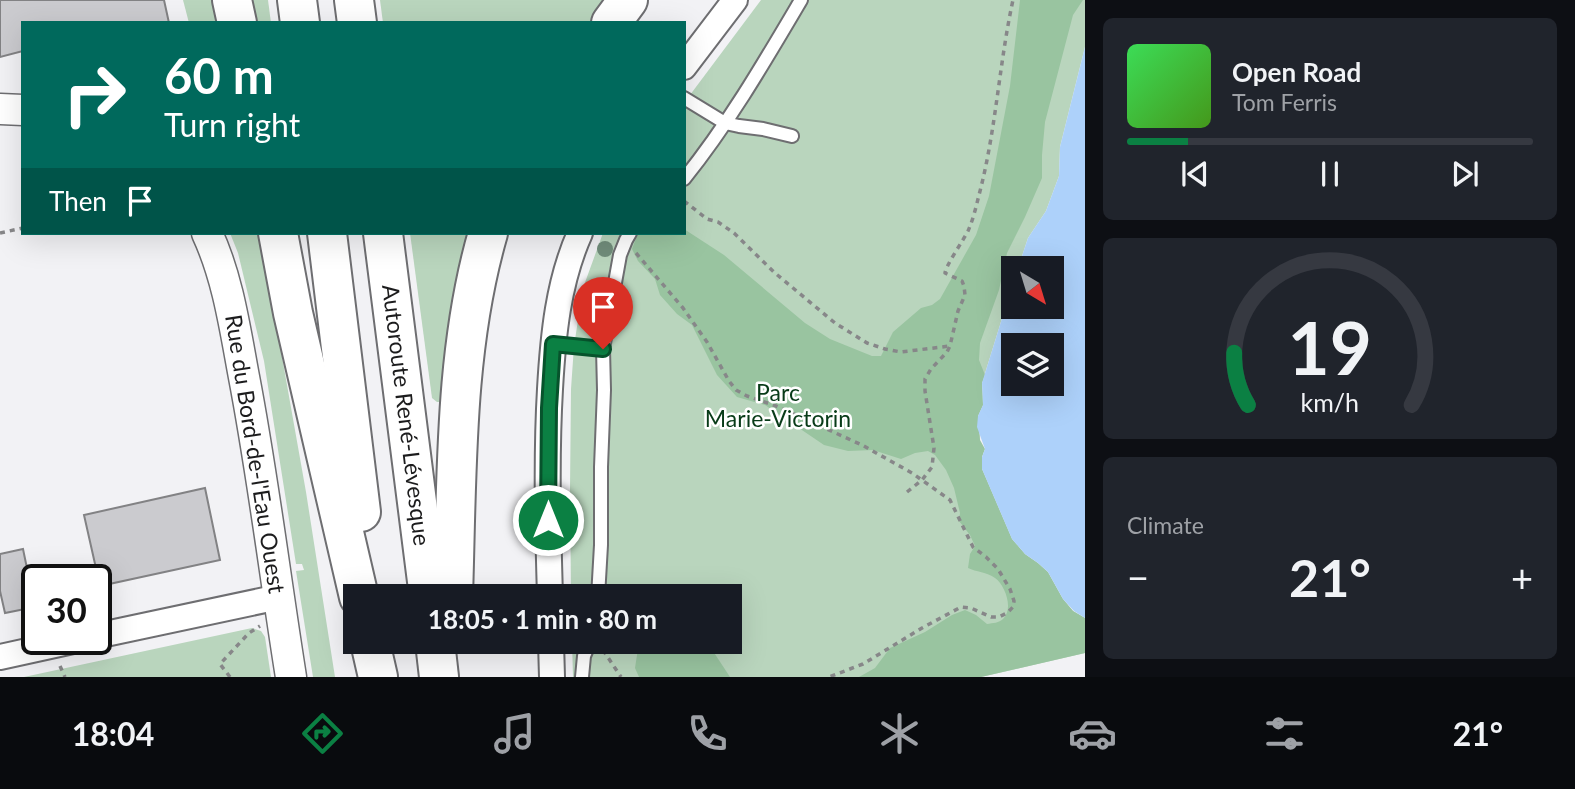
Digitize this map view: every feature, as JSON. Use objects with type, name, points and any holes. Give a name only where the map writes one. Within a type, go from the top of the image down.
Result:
[{"type":"highway","points":[[232,0],[237,21]]},
{"type":"highway","points":[[297,0],[300,21]]},
{"type":"highway","points":[[354,0],[357,21]]},
{"type":"highway","points":[[612,21],[628,0]]},
{"type":"highway","points":[[278,235],[293,313],[356,584]]},
{"type":"highway","points":[[327,235],[371,584]]},
{"type":"highway","name":"Autoroute René-Lévesque","points":[[383,235],[427,584]]},
{"type":"highway","points":[[453,584],[458,444],[465,358],[472,301],[488,235]]},
{"type":"highway","points":[[374,654],[381,677]]},
{"type":"highway","points":[[380,654],[381,677]]},
{"type":"highway","points":[[436,654],[439,677]]},
{"type":"highway","points":[[451,677],[452,654]]},
{"type":"street","points":[[686,64],[736,0]]},
{"type":"street","points":[[0,109],[21,110]]},
{"type":"street","name":"Rue du Bord-de-l'Eau Ouest","points":[[208,235],[225,283],[239,350],[291,677]]},
{"type":"street","points":[[550,584],[548,433],[553,344],[562,288],[579,235]]},
{"type":"street","points":[[112,633],[279,597]]},
{"type":"street","points":[[0,657],[21,652]]},
{"type":"street","points":[[551,654],[552,677]]},
{"type":"lane","points":[[686,176],[751,85],[802,0]]},
{"type":"lane","points":[[686,99],[725,123],[792,136]]},
{"type":"lane","points":[[599,584],[603,349],[620,255],[627,239]]},
{"type":"lane","points":[[553,344],[603,349]]},
{"type":"lane","points":[[582,677],[585,654]]},
{"type":"path","points":[[907,492],[922,480],[932,467],[934,448],[925,379],[950,346],[958,311],[965,295],[962,281],[945,273],[945,268],[970,228],[980,192],[990,148],[1013,0]]},
{"type":"path","points":[[686,203],[707,219],[718,222],[734,233],[775,273],[835,323],[867,342],[901,352],[950,346]]},
{"type":"path","points":[[0,233],[21,228]]},
{"type":"path","points":[[627,239],[634,251],[683,308],[736,390],[862,445],[922,480],[950,500],[973,547],[998,569],[1010,589],[1013,607],[999,617],[961,607],[863,664],[829,677]]},
{"type":"path","points":[[230,677],[220,664],[249,633],[265,624]]},
{"type":"path","points":[[605,654],[621,677]]},
{"type":"green space","points":[[183,0],[212,0],[217,21],[188,21]]},
{"type":"green space","points":[[248,0],[268,0],[271,21],[253,21]]},
{"type":"green space","points":[[380,0],[607,0],[591,21],[383,21]]},
{"type":"green space","name":"Parc Marie-Victorin","points":[[761,0],[1085,0],[1085,47],[1060,147],[1059,176],[1046,211],[1028,238],[1022,256],[1001,256],[1002,319],[982,383],[983,405],[978,416],[982,469],[1012,539],[1073,611],[1085,618],[1085,653],[981,677],[573,677],[572,654],[742,654],[742,584],[571,584],[571,389],[583,288],[602,235],[686,235],[686,100]]},
{"type":"green space","points":[[1020,0],[1083,0],[1073,15],[1045,122],[1042,178],[1006,256],[1001,256],[999,290],[980,343],[979,360],[985,375],[982,383],[983,405],[978,416],[980,440],[985,449],[982,469],[1012,539],[1025,554],[1048,572],[1073,611],[1085,618],[1085,653],[981,677],[859,677],[875,668],[890,648],[925,632],[952,615],[965,610],[987,624],[1000,621],[1006,615],[1007,597],[999,581],[989,574],[968,568],[970,554],[975,546],[959,521],[960,513],[954,488],[946,470],[935,455],[928,451],[901,459],[873,450],[848,451],[824,445],[765,405],[737,397],[717,375],[692,325],[677,314],[660,295],[655,279],[638,261],[632,249],[637,235],[686,235],[686,230],[724,255],[805,323],[830,339],[872,356],[881,356],[893,332],[921,308],[940,299],[976,235],[989,196],[1010,86]]},
{"type":"green space","points":[[231,235],[260,235],[306,492],[335,677],[313,677],[296,571],[304,570],[302,564],[296,564],[264,361],[238,253]]},
{"type":"green space","points":[[410,235],[471,235],[442,402],[432,398]]},
{"type":"green space","points":[[252,628],[261,631],[265,637],[271,677],[24,677]]},
{"type":"green space","points":[[637,654],[715,654],[730,677],[639,677],[635,668]]},
{"type":"water","points":[[1085,47],[1085,618],[1063,599],[1048,572],[1025,554],[1012,539],[982,469],[985,449],[977,427],[983,405],[982,383],[1002,319],[1064,319],[1064,256],[1022,256],[1028,238],[1046,211],[1059,176],[1060,147]]},
{"type":"building","points":[[0,0],[164,0],[169,21],[21,21],[21,52],[0,57]]},
{"type":"building","points":[[205,488],[220,560],[112,583],[112,564],[95,564],[84,515]]},
{"type":"building","points":[[23,549],[26,564],[21,564],[21,610],[5,613],[0,591],[0,554]]},
{"type":"route","points":[[548,520],[549,408],[553,344],[603,349]]}]
